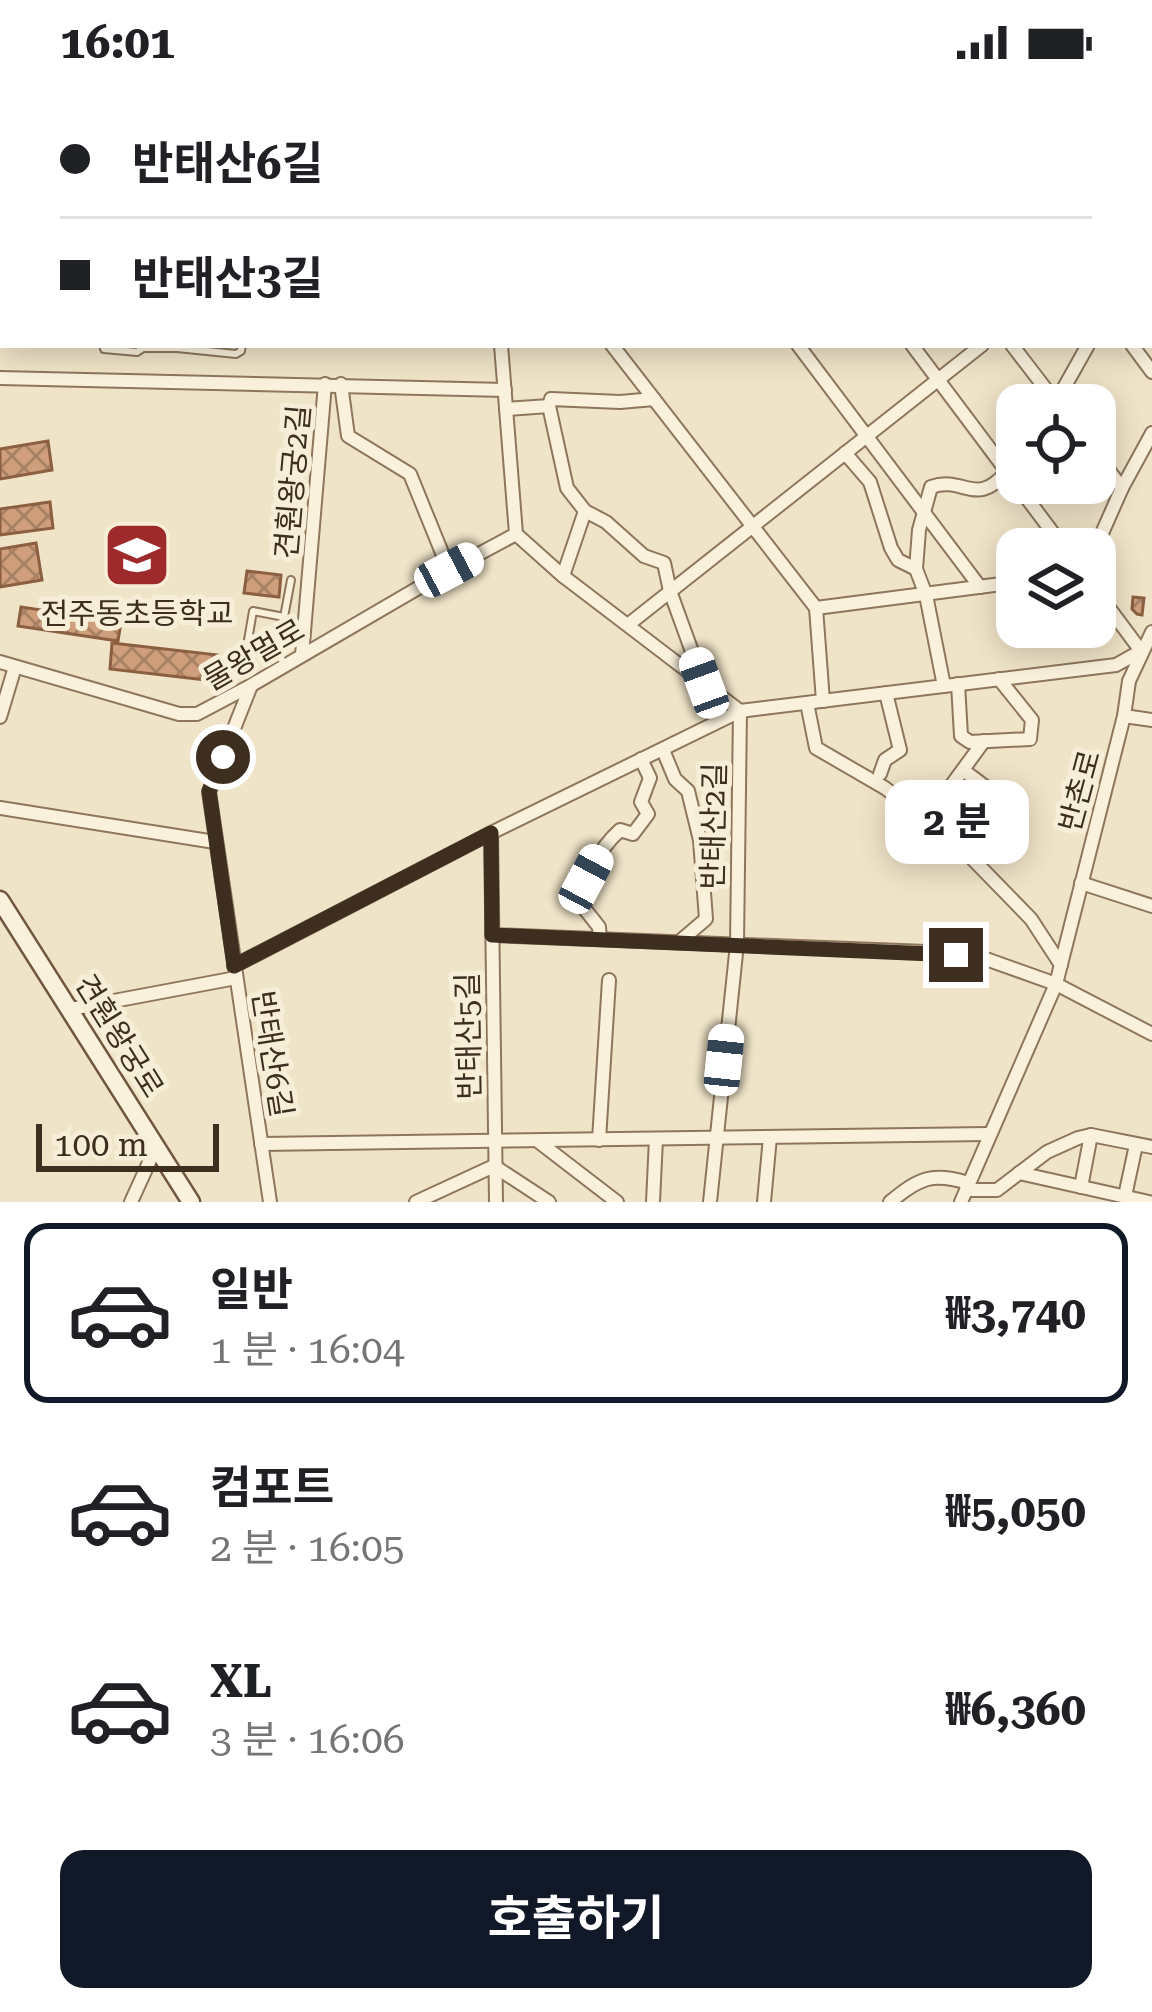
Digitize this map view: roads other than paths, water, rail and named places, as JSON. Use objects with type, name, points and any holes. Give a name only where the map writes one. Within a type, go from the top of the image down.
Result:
[{"type":"street","points":[[501,348],[516,534],[563,576],[740,711]]},
{"type":"street","points":[[614,348],[816,608],[824,700]]},
{"type":"street","points":[[800,348],[980,586]]},
{"type":"street","points":[[914,348],[996,456]]},
{"type":"street","points":[[629,623],[978,348]]},
{"type":"street","points":[[1014,348],[1042,384]]},
{"type":"street","points":[[1067,384],[1086,348]]},
{"type":"street","name":"견훤왕궁2길","points":[[0,378],[505,390]]},
{"type":"street","name":"견훤왕궁2길","points":[[333,384],[348,436],[410,474],[449,570]]},
{"type":"street","name":"견훤왕궁2길","points":[[302,655],[333,384]]},
{"type":"street","points":[[654,399],[551,400],[549,406],[567,488],[585,511],[606,522],[644,556],[664,563],[704,683]]},
{"type":"street","points":[[506,409],[549,406]]},
{"type":"street","points":[[1104,528],[1152,433]]},
{"type":"street","points":[[845,453],[870,482],[898,560],[916,569]]},
{"type":"street","points":[[1116,480],[1122,488]]},
{"type":"street","points":[[996,484],[975,490],[931,487],[916,569],[962,736],[970,742],[1030,739],[1032,720],[999,679]]},
{"type":"street","points":[[563,576],[585,511]]},
{"type":"street","name":"물왕멀로","points":[[0,662],[179,714],[197,714],[516,534]]},
{"type":"street","points":[[816,608],[996,584]]},
{"type":"street","points":[[71,1009],[235,972],[491,833],[740,711],[1116,665],[1141,652],[1116,618]]},
{"type":"street","name":"반촌로","points":[[965,1192],[1056,984],[1129,681],[1152,632]]},
{"type":"street","points":[[0,717],[15,667]]},
{"type":"street","name":"반태산6길","points":[[250,686],[209,791],[270,1202]]},
{"type":"street","points":[[883,781],[885,760],[900,750],[886,693]]},
{"type":"street","points":[[807,703],[816,748],[883,781],[958,844],[1031,919],[1061,965]]},
{"type":"street","name":"반태산2길","points":[[710,1202],[737,944],[740,711]]},
{"type":"street","points":[[1124,716],[1152,720]]},
{"type":"street","points":[[981,822],[945,794],[984,742]]},
{"type":"street","points":[[663,750],[675,779],[688,791],[700,839],[706,919],[679,942]]},
{"type":"street","points":[[600,939],[599,927],[584,908],[586,879],[604,844],[620,830],[633,835],[648,814],[641,802],[650,778],[641,759]]},
{"type":"street","points":[[963,770],[999,796]]},
{"type":"street","points":[[0,808],[215,842]]},
{"type":"street","name":"반태산5길","points":[[491,833],[496,1202]]},
{"type":"street","points":[[1081,883],[1152,906]]},
{"type":"street","name":"견훤왕궁로","points":[[0,900],[190,1202]]},
{"type":"street","points":[[492,935],[986,958],[1056,984],[1152,1034]]},
{"type":"street","points":[[599,1140],[609,980]]},
{"type":"street","points":[[262,1144],[988,1134]]},
{"type":"street","points":[[890,1202],[926,1178],[949,1177],[965,1192],[997,1190],[1047,1152],[1090,1136],[1152,1147]]},
{"type":"street","points":[[1081,1186],[1090,1136]]},
{"type":"street","points":[[764,1202],[770,1137]]},
{"type":"street","points":[[652,1202],[656,1139]]},
{"type":"street","points":[[538,1141],[617,1202]]},
{"type":"street","points":[[1125,1196],[1136,1145]]},
{"type":"street","points":[[130,1202],[156,1147]]},
{"type":"street","points":[[416,1202],[494,1166],[549,1202]]},
{"type":"street","points":[[1019,1173],[1149,1202]]},
{"type":"lane","points":[[104,348],[236,354],[242,348]]},
{"type":"lane","points":[[286,666],[275,650],[247,646],[253,611],[284,617],[291,580]]},
{"type":"place","name":"전주동초등학교","points":[[137,555]]}]
